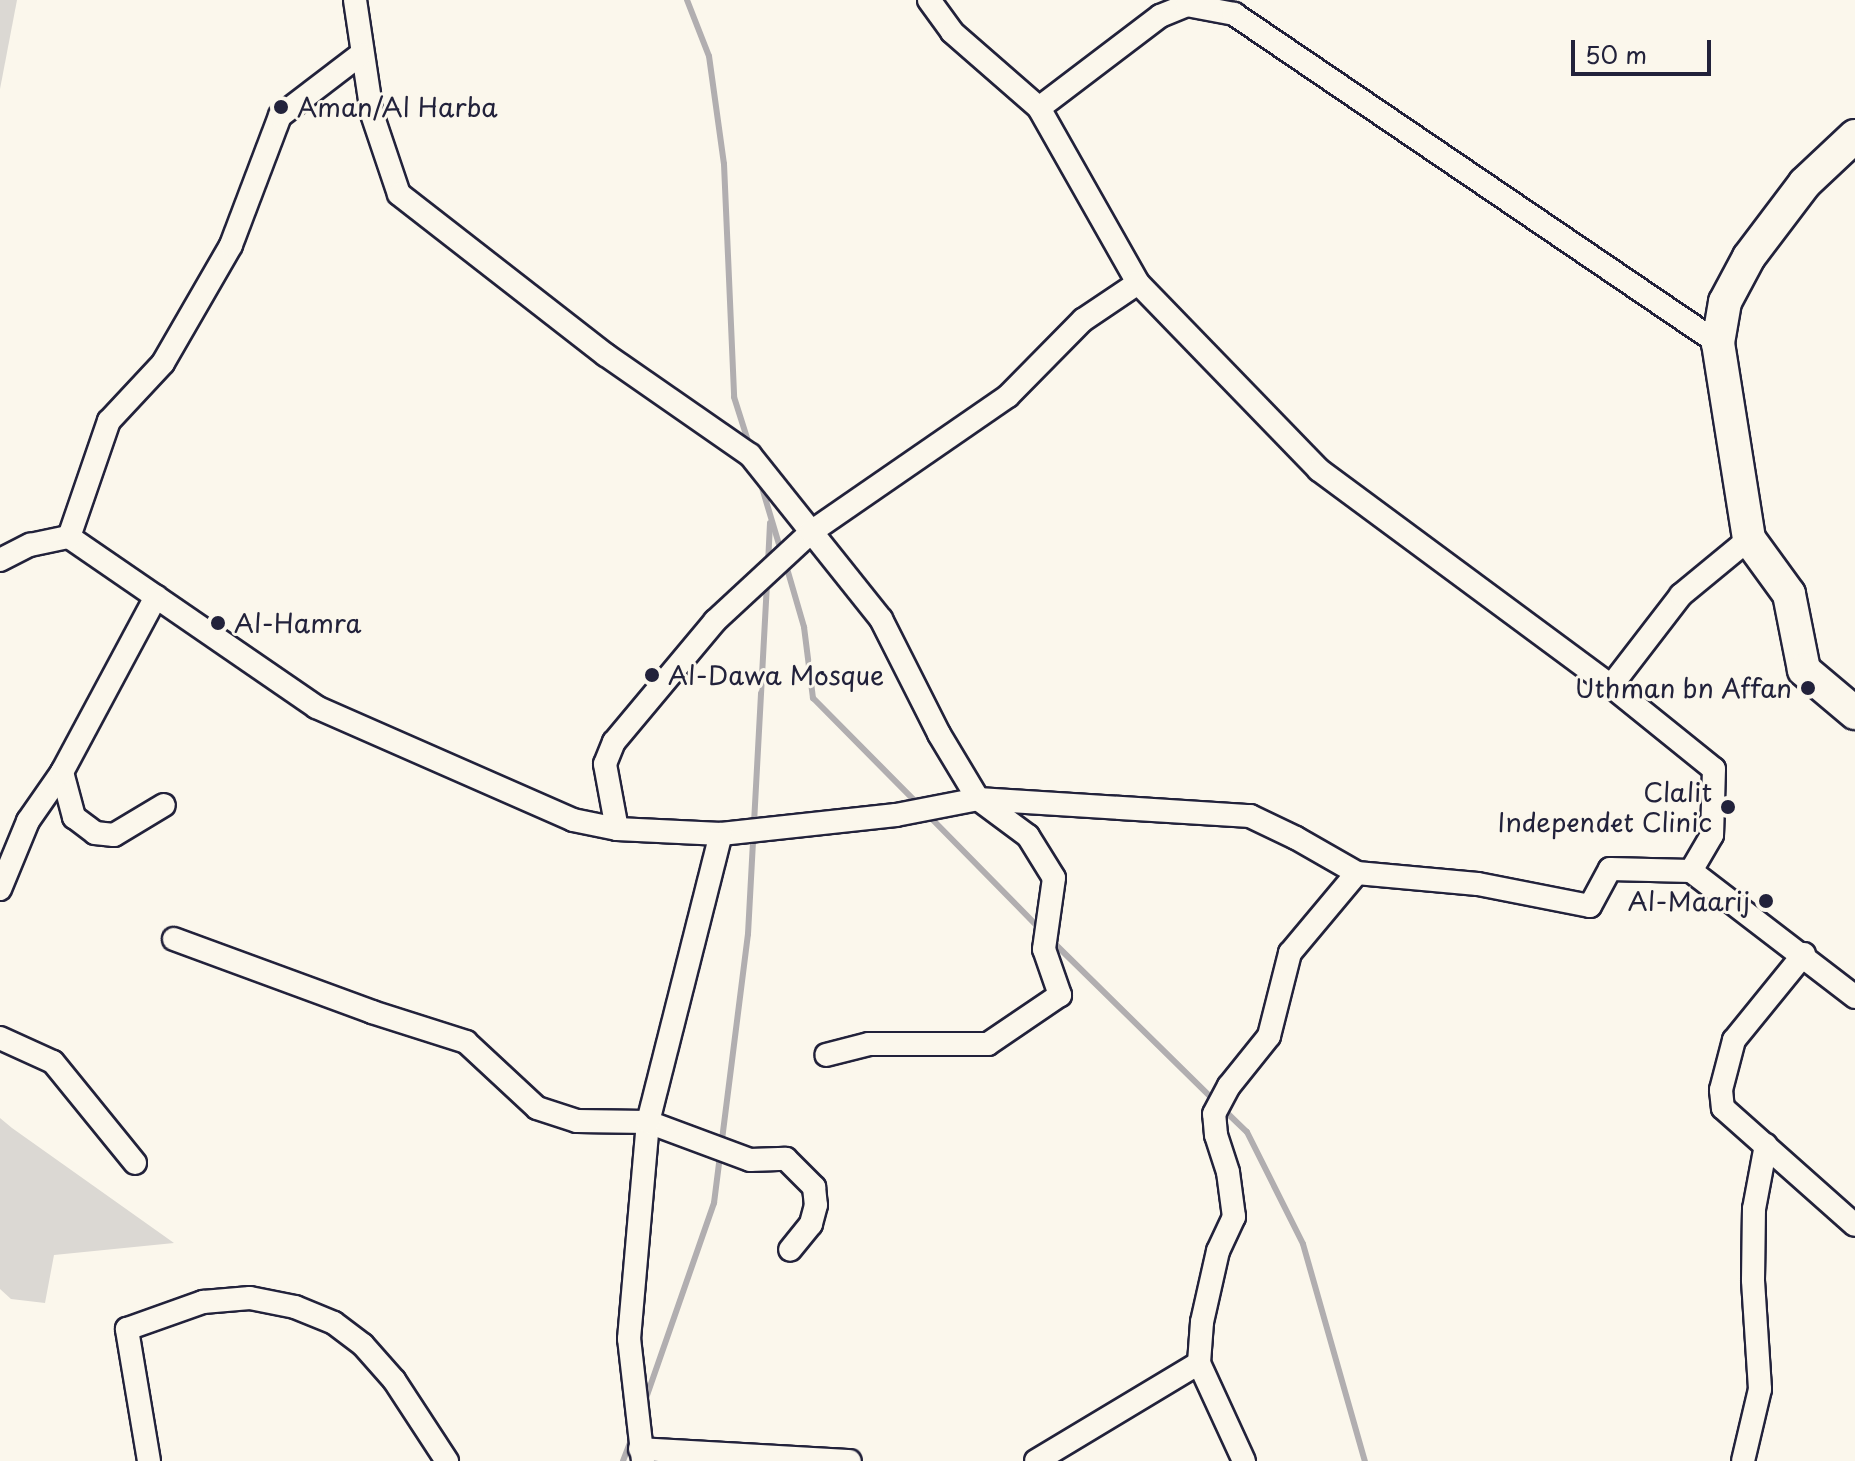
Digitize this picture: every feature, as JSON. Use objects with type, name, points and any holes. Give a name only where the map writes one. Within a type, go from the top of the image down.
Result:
[{"type":"street","points":[[355,0],[372,114],[399,194],[606,355],[750,455],[881,619],[939,734],[978,799],[1028,836],[1054,878],[1044,949],[1060,995],[988,1044],[869,1044],[826,1055]]},
{"type":"street","points":[[929,0],[952,32],[1039,108],[1138,283],[1319,470],[1611,686],[1714,769],[1712,835],[1691,871]]},
{"type":"street","points":[[1039,108],[1160,16],[1187,5],[1234,14],[1718,343]]},
{"type":"street","points":[[69,537],[109,421],[163,363],[231,245],[280,116],[361,54]]},
{"type":"street","points":[[1855,136],[1805,183],[1749,257],[1725,302],[1718,343],[1749,539],[1789,594],[1804,670],[1855,713]]},
{"type":"street","points":[[617,829],[605,764],[614,742],[715,621],[811,532],[1008,396],[1083,320],[1138,283]]},
{"type":"street","points":[[0,560],[30,545],[69,537],[316,707],[573,820],[617,829],[721,834],[896,815],[978,799],[1250,816],[1357,873],[1478,884],[1590,906],[1610,869],[1691,871],[1804,954],[1855,997]]},
{"type":"street","points":[[1611,686],[1681,595],[1749,539]]},
{"type":"street","points":[[0,889],[28,821],[62,772],[156,597]]},
{"type":"street","points":[[62,772],[74,817],[95,833],[114,835],[164,805]]},
{"type":"street","points":[[721,834],[648,1122],[629,1339],[642,1455],[850,1461]]},
{"type":"street","points":[[1244,1461],[1199,1363],[1202,1322],[1215,1265],[1234,1217],[1228,1172],[1216,1135],[1214,1114],[1229,1086],[1269,1036],[1290,953],[1357,873]]},
{"type":"street","points":[[174,939],[372,1012],[466,1042],[537,1108],[577,1121],[648,1122],[750,1160],[786,1159],[814,1187],[816,1205],[811,1224],[790,1250]]},
{"type":"street","points":[[1804,954],[1734,1040],[1721,1090],[1723,1108],[1855,1225]]},
{"type":"street","points":[[0,1038],[53,1062],[135,1163]]},
{"type":"street","points":[[1743,1461],[1760,1389],[1753,1280],[1754,1209],[1766,1145]]},
{"type":"street","points":[[149,1461],[127,1329],[203,1302],[250,1298],[295,1307],[321,1318],[363,1345],[394,1380],[447,1461]]},
{"type":"street","points":[[1036,1461],[1199,1363]]},
{"type":"shaded area","points":[[0,0],[17,0],[0,89]]},
{"type":"shaded area","points":[[0,1118],[174,1243],[54,1255],[45,1303],[11,1299],[0,1289]]},
{"type":"waterway","points":[[687,0],[709,56],[724,164],[734,397],[750,447]]},
{"type":"waterway","points":[[760,481],[781,551]]},
{"type":"waterway","points":[[768,564],[770,523]]},
{"type":"waterway","points":[[786,565],[804,627],[813,698],[918,804]]},
{"type":"waterway","points":[[645,1401],[714,1203],[748,934],[767,583]]},
{"type":"waterway","points":[[928,815],[1041,930]]},
{"type":"waterway","points":[[1052,941],[1215,1101]]},
{"type":"waterway","points":[[1223,1109],[1247,1132],[1303,1244],[1365,1461]]},
{"type":"waterway","points":[[623,1461],[632,1438]]},
{"type":"place","name":"Aman/Al Harba","points":[[281,107]]},
{"type":"place","name":"Al-Hamra","points":[[218,623]]},
{"type":"place","name":"Al-Dawa Mosque","points":[[652,675]]},
{"type":"place","name":"Uthman bn Affan","points":[[1808,688]]},
{"type":"place","name":"Clalit Independet Clinic","points":[[1728,807]]},
{"type":"place","name":"Al-Maarij","points":[[1766,901]]}]
